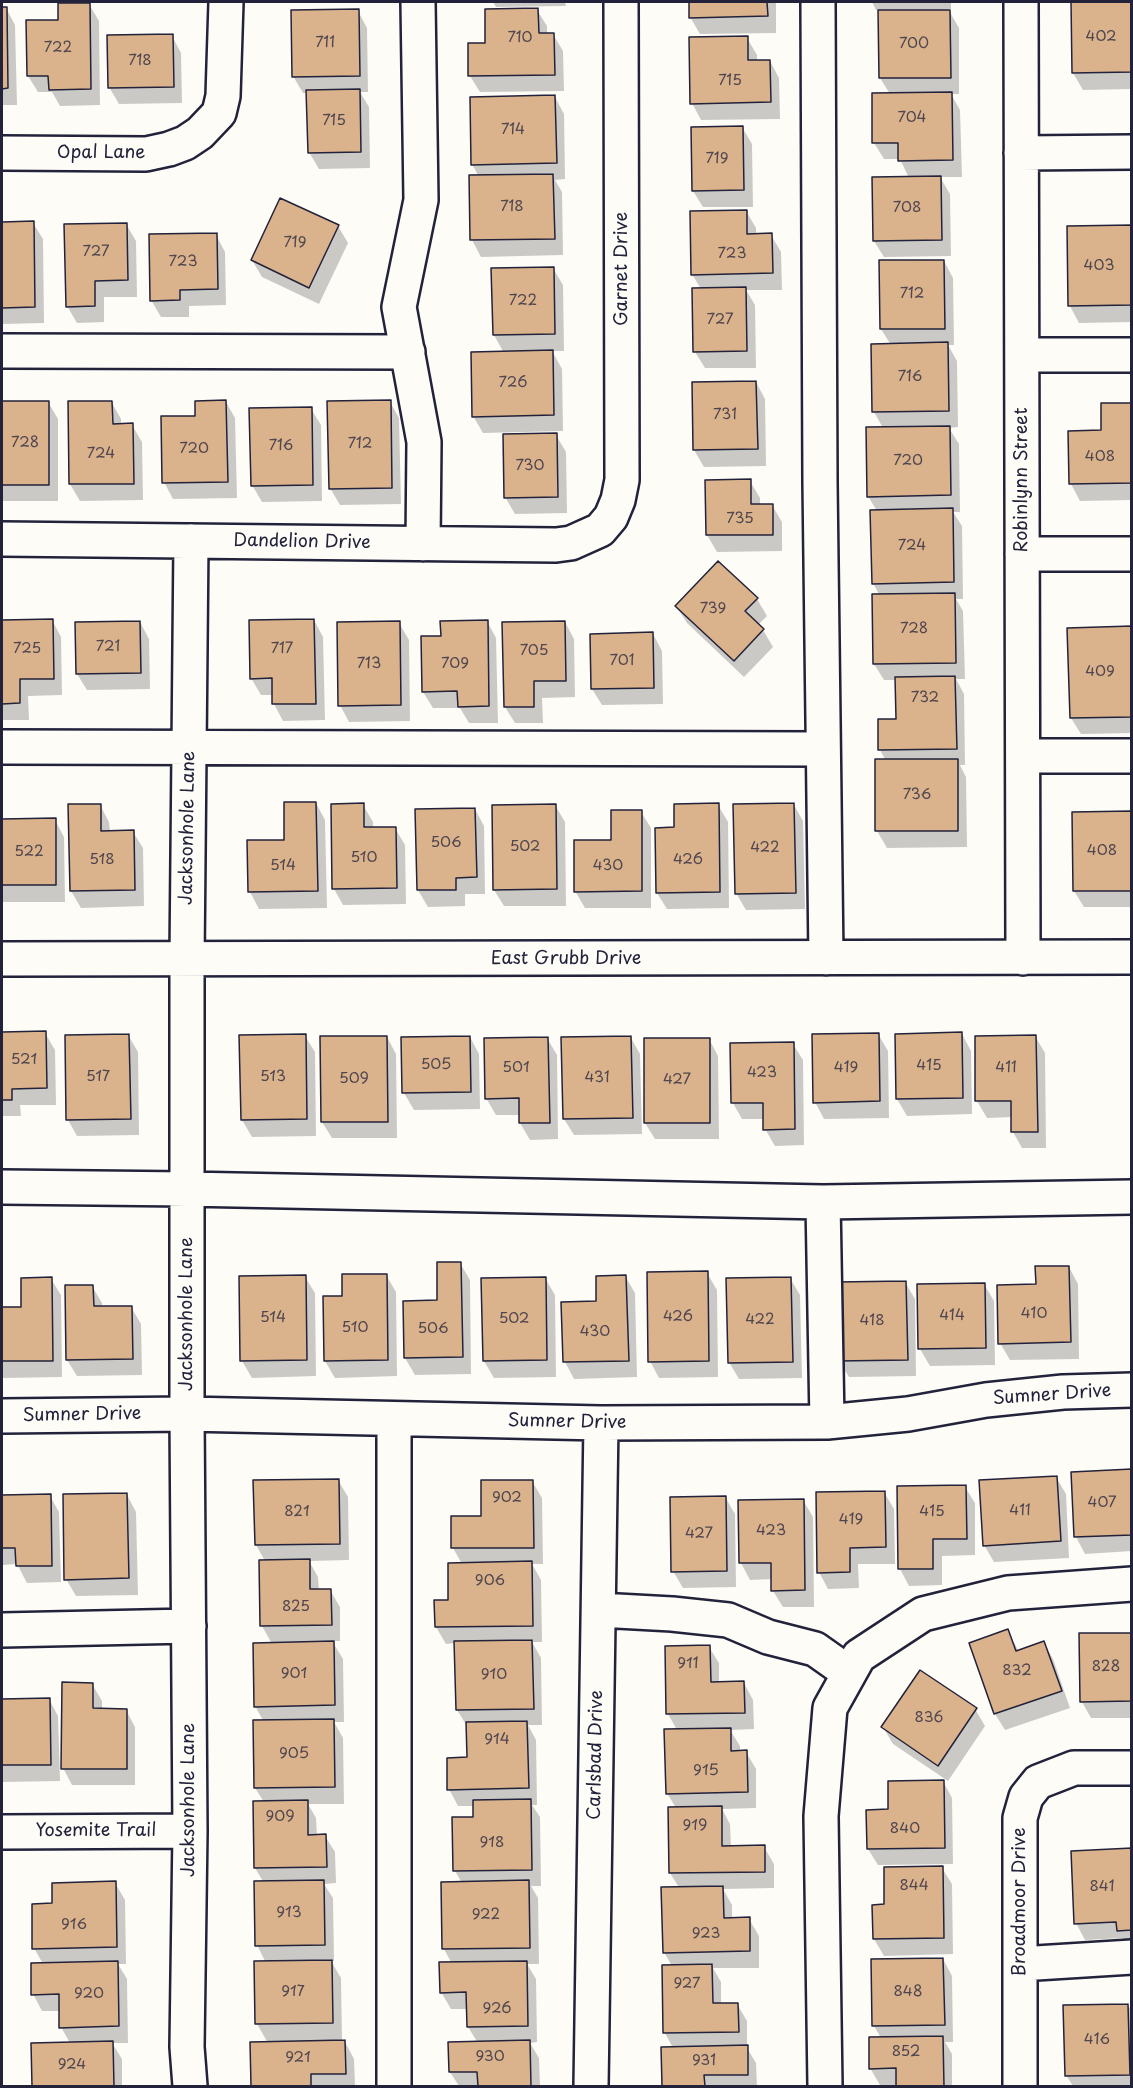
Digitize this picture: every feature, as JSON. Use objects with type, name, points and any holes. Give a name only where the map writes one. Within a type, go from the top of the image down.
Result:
[{"type":"street","name":"Opal Lane","points":[[2,153],[146,154],[169,150],[200,134],[219,113],[223,96],[226,2]]},
{"type":"street","points":[[418,2],[421,200],[399,307],[424,441],[423,544]]},
{"type":"street","name":"Garnet Drive","points":[[600,530],[611,517],[618,500],[622,480],[621,2]]},
{"type":"street","points":[[818,2],[820,482],[826,958]]},
{"type":"street","name":"Robinlynn Street","points":[[1021,2],[1023,958]]},
{"type":"street","points":[[1021,153],[1131,152]]},
{"type":"street","points":[[2,351],[408,352]]},
{"type":"street","points":[[1022,355],[1131,355]]},
{"type":"street","name":"Dandelion Drive","points":[[2,538],[556,545],[571,543],[600,530]]},
{"type":"street","name":"Jacksonhole Lane","points":[[190,2086],[187,2047],[190,1831],[187,960],[191,541]]},
{"type":"street","points":[[1022,554],[1131,554]]},
{"type":"street","points":[[2,747],[823,749]]},
{"type":"street","points":[[1023,756],[1131,756]]},
{"type":"street","name":"East Grubb Drive","points":[[2,959],[1131,957]]},
{"type":"street","points":[[2,1187],[823,1202],[1131,1197]]},
{"type":"street","points":[[823,1202],[827,1422]]},
{"type":"street","name":"Sumner Drive","points":[[2,1416],[187,1414],[602,1423],[827,1422],[908,1414],[986,1400],[1063,1392],[1131,1390]]},
{"type":"street","points":[[394,1419],[394,2086]]},
{"type":"street","name":"Carlsbad Drive","points":[[591,2086],[602,1423]]},
{"type":"street","points":[[825,2086],[821,1816],[830,1708],[859,1656],[923,1614],[1008,1593],[1131,1584]]},
{"type":"street","points":[[598,1610],[728,1620],[768,1637],[815,1649],[849,1673]]},
{"type":"street","points":[[2,1629],[189,1626]]},
{"type":"street","name":"Broadmoor Drive","points":[[1020,2086],[1020,1818],[1026,1797],[1038,1782],[1074,1768],[1131,1768]]},
{"type":"street","name":"Yosemite Trail","points":[[2,1832],[190,1831]]},
{"type":"street","points":[[1020,1964],[1131,1957]]},
{"type":"building","points":[[689,2],[767,2],[768,16],[689,18]]},
{"type":"building","points":[[1071,2],[1132,2],[1132,72],[1072,73]]},
{"type":"building","points":[[58,3],[90,3],[91,89],[49,90],[48,76],[27,76],[26,20],[58,20]]},
{"type":"building","points":[[2,7],[7,7],[8,88],[2,89]]},
{"type":"building","points":[[538,8],[539,33],[554,33],[555,75],[468,76],[468,43],[485,43],[485,9]]},
{"type":"building","points":[[359,9],[360,76],[292,77],[291,10]]},
{"type":"building","points":[[878,10],[950,10],[951,78],[879,78]]},
{"type":"building","points":[[173,34],[174,87],[108,88],[107,35]]},
{"type":"building","points":[[748,36],[748,60],[770,60],[771,102],[690,104],[689,37]]},
{"type":"building","points":[[360,89],[361,152],[308,153],[306,90]]},
{"type":"building","points":[[952,92],[953,160],[898,161],[898,143],[872,143],[872,93]]},
{"type":"building","points":[[555,95],[557,163],[471,165],[470,97]]},
{"type":"building","points":[[743,126],[744,190],[692,191],[691,127]]},
{"type":"building","points":[[553,174],[555,239],[470,240],[469,175]]},
{"type":"building","points":[[941,176],[942,240],[873,241],[872,177]]},
{"type":"building","points":[[280,198],[339,225],[309,288],[251,260]]},
{"type":"building","points":[[747,210],[747,234],[772,233],[773,273],[691,275],[690,211]]},
{"type":"building","points":[[34,221],[35,307],[2,308],[2,222]]},
{"type":"building","points":[[127,223],[128,280],[95,281],[95,306],[66,307],[64,224]]},
{"type":"building","points":[[1132,225],[1132,305],[1068,306],[1067,226]]},
{"type":"building","points":[[217,233],[218,289],[180,290],[180,300],[150,301],[149,234]]},
{"type":"building","points":[[879,260],[944,260],[945,329],[880,329]]},
{"type":"building","points":[[554,267],[555,334],[493,335],[491,268]]},
{"type":"building","points":[[746,287],[747,351],[693,352],[692,288]]},
{"type":"building","points":[[948,342],[949,411],[872,412],[871,344]]},
{"type":"building","points":[[553,350],[554,415],[472,417],[471,352]]},
{"type":"building","points":[[756,381],[758,449],[693,450],[692,382]]},
{"type":"building","points":[[226,400],[228,482],[162,483],[161,416],[195,416],[195,401]]},
{"type":"building","points":[[391,400],[392,488],[329,489],[327,401]]},
{"type":"building","points":[[2,401],[49,401],[49,485],[2,485]]},
{"type":"building","points":[[68,401],[112,401],[113,424],[133,423],[134,484],[69,484]]},
{"type":"building","points":[[1101,403],[1132,403],[1132,483],[1069,484],[1068,431],[1101,430]]},
{"type":"building","points":[[312,407],[313,485],[251,486],[249,408]]},
{"type":"building","points":[[950,426],[951,495],[867,497],[866,427]]},
{"type":"building","points":[[557,433],[558,497],[504,498],[503,434]]},
{"type":"building","points":[[751,479],[751,504],[773,504],[773,535],[706,535],[705,480]]},
{"type":"building","points":[[953,508],[954,582],[872,584],[870,510]]},
{"type":"building","points":[[718,561],[758,598],[745,611],[764,629],[734,661],[675,606]]},
{"type":"building","points":[[955,593],[956,663],[873,664],[872,594]]},
{"type":"building","points":[[53,619],[54,679],[20,679],[20,703],[2,704],[2,620]]},
{"type":"building","points":[[314,619],[316,704],[272,704],[272,678],[250,679],[249,620]]},
{"type":"building","points":[[488,620],[489,706],[458,707],[457,691],[422,692],[421,636],[441,636],[440,621]]},
{"type":"building","points":[[140,621],[141,673],[76,674],[75,622]]},
{"type":"building","points":[[400,621],[401,705],[338,706],[337,622]]},
{"type":"building","points":[[565,621],[566,681],[534,681],[534,707],[504,707],[502,622]]},
{"type":"building","points":[[1132,626],[1132,717],[1070,718],[1067,628]]},
{"type":"building","points":[[653,632],[654,688],[591,689],[590,634]]},
{"type":"building","points":[[955,676],[957,749],[878,750],[878,719],[896,719],[895,677]]},
{"type":"building","points":[[875,759],[958,759],[958,831],[875,831]]},
{"type":"building","points":[[284,802],[316,802],[318,891],[248,892],[247,840],[284,840]]},
{"type":"building","points":[[364,803],[364,827],[396,827],[397,888],[332,889],[331,804]]},
{"type":"building","points":[[719,803],[720,892],[656,893],[655,828],[674,827],[674,804]]},
{"type":"building","points":[[794,803],[796,893],[735,894],[733,804]]},
{"type":"building","points":[[68,804],[101,804],[101,831],[134,830],[135,890],[70,891]]},
{"type":"building","points":[[556,804],[557,889],[493,890],[492,805]]},
{"type":"building","points":[[475,808],[477,877],[456,878],[456,890],[417,890],[415,809]]},
{"type":"building","points":[[611,810],[642,810],[642,891],[574,892],[574,840],[611,840]]},
{"type":"building","points":[[1132,811],[1132,891],[1073,891],[1072,812]]},
{"type":"building","points":[[56,818],[56,885],[2,885],[2,819]]},
{"type":"building","points":[[46,1031],[47,1088],[12,1089],[12,1100],[2,1100],[2,1032]]},
{"type":"building","points":[[962,1032],[963,1098],[896,1099],[895,1034]]},
{"type":"building","points":[[879,1033],[880,1101],[813,1103],[812,1034]]},
{"type":"building","points":[[129,1034],[131,1119],[66,1120],[65,1035]]},
{"type":"building","points":[[306,1034],[307,1119],[241,1120],[239,1035]]},
{"type":"building","points":[[1036,1035],[1038,1132],[1011,1132],[1011,1101],[975,1101],[975,1036]]},
{"type":"building","points":[[320,1036],[387,1036],[388,1122],[321,1122]]},
{"type":"building","points":[[470,1036],[471,1092],[402,1093],[401,1037]]},
{"type":"building","points":[[631,1036],[633,1118],[563,1119],[561,1037]]},
{"type":"building","points":[[548,1037],[550,1123],[519,1123],[519,1098],[485,1099],[484,1038]]},
{"type":"building","points":[[644,1038],[710,1038],[710,1123],[644,1123]]},
{"type":"building","points":[[794,1042],[795,1129],[763,1130],[763,1103],[731,1103],[730,1043]]},
{"type":"building","points":[[437,1262],[461,1262],[463,1357],[404,1358],[403,1301],[437,1300]]},
{"type":"building","points":[[1035,1266],[1069,1266],[1071,1342],[998,1344],[997,1285],[1036,1284]]},
{"type":"building","points":[[708,1271],[709,1361],[648,1362],[647,1272]]},
{"type":"building","points":[[342,1274],[387,1274],[388,1360],[324,1361],[323,1296],[342,1296]]},
{"type":"building","points":[[306,1275],[307,1360],[240,1361],[239,1276]]},
{"type":"building","points":[[626,1275],[629,1361],[563,1362],[561,1302],[596,1301],[596,1276]]},
{"type":"building","points":[[52,1277],[53,1361],[2,1361],[2,1307],[21,1307],[21,1278]]},
{"type":"building","points":[[546,1277],[547,1360],[483,1361],[481,1278]]},
{"type":"building","points":[[791,1277],[793,1362],[728,1363],[726,1278]]},
{"type":"building","points":[[906,1281],[908,1360],[838,1361],[836,1282]]},
{"type":"building","points":[[985,1283],[986,1348],[918,1349],[917,1284]]},
{"type":"building","points":[[65,1285],[93,1285],[94,1306],[132,1306],[133,1359],[66,1360]]},
{"type":"building","points":[[1132,1469],[1132,1535],[1074,1537],[1071,1472]]},
{"type":"building","points":[[1057,1476],[1061,1541],[983,1546],[979,1480]]},
{"type":"building","points":[[339,1479],[340,1544],[255,1545],[253,1480]]},
{"type":"building","points":[[481,1480],[533,1480],[534,1548],[451,1548],[451,1516],[481,1516]]},
{"type":"building","points":[[966,1485],[967,1539],[933,1539],[933,1569],[898,1569],[897,1486]]},
{"type":"building","points":[[885,1491],[886,1547],[850,1548],[850,1572],[817,1573],[816,1492]]},
{"type":"building","points":[[127,1493],[129,1578],[64,1580],[63,1494]]},
{"type":"building","points":[[51,1494],[52,1566],[16,1566],[15,1548],[2,1548],[2,1495]]},
{"type":"building","points":[[726,1496],[727,1571],[671,1572],[670,1497]]},
{"type":"building","points":[[804,1499],[805,1590],[771,1591],[771,1563],[739,1563],[738,1500]]},
{"type":"building","points":[[310,1559],[310,1589],[331,1589],[332,1625],[260,1626],[259,1560]]},
{"type":"building","points":[[532,1561],[533,1626],[435,1627],[434,1600],[448,1600],[448,1563]]},
{"type":"building","points":[[1008,1629],[1016,1651],[1044,1641],[1062,1691],[994,1714],[969,1643]]},
{"type":"building","points":[[1079,1633],[1132,1633],[1132,1701],[1080,1702]]},
{"type":"building","points":[[532,1640],[534,1709],[456,1710],[454,1641]]},
{"type":"building","points":[[334,1641],[335,1705],[254,1707],[253,1643]]},
{"type":"building","points":[[710,1645],[711,1682],[744,1681],[745,1713],[666,1714],[665,1646]]},
{"type":"building","points":[[920,1670],[977,1708],[938,1766],[881,1727]]},
{"type":"building","points":[[62,1682],[93,1683],[93,1708],[127,1709],[127,1769],[61,1769]]},
{"type":"building","points":[[50,1698],[51,1765],[2,1765],[2,1699]]},
{"type":"building","points":[[334,1719],[335,1787],[254,1788],[253,1720]]},
{"type":"building","points":[[527,1721],[529,1788],[447,1790],[447,1758],[467,1757],[466,1722]]},
{"type":"building","points":[[731,1728],[731,1751],[747,1750],[748,1792],[666,1794],[664,1729]]},
{"type":"building","points":[[944,1780],[945,1848],[867,1849],[866,1810],[888,1809],[888,1781]]},
{"type":"building","points":[[531,1799],[532,1870],[453,1871],[452,1817],[473,1817],[473,1800]]},
{"type":"building","points":[[308,1800],[308,1835],[326,1834],[327,1867],[254,1868],[253,1801]]},
{"type":"building","points":[[722,1806],[722,1846],[765,1845],[765,1872],[669,1873],[668,1807]]},
{"type":"building","points":[[1132,1848],[1132,1930],[1117,1931],[1116,1922],[1074,1924],[1071,1851]]},
{"type":"building","points":[[943,1866],[944,1938],[873,1939],[872,1905],[884,1904],[884,1867]]},
{"type":"building","points":[[324,1880],[325,1945],[255,1946],[254,1881]]},
{"type":"building","points":[[529,1880],[530,1948],[442,1949],[441,1882]]},
{"type":"building","points":[[116,1881],[117,1947],[32,1949],[32,1904],[52,1903],[52,1883]]},
{"type":"building","points":[[723,1886],[724,1918],[750,1917],[750,1951],[663,1953],[661,1887]]},
{"type":"building","points":[[943,1958],[945,2025],[872,2026],[871,1959]]},
{"type":"building","points":[[332,1960],[333,2023],[255,2024],[254,1961]]},
{"type":"building","points":[[118,1961],[119,2026],[59,2028],[59,1994],[31,1995],[31,1963]]},
{"type":"building","points":[[527,1961],[528,2026],[467,2027],[466,1992],[440,1993],[439,1962]]},
{"type":"building","points":[[712,1964],[713,2003],[738,2003],[739,2032],[663,2033],[662,1965]]},
{"type":"building","points":[[1128,2004],[1130,2075],[1065,2076],[1063,2005]]},
{"type":"building","points":[[943,2036],[944,2086],[896,2086],[896,2068],[869,2069],[869,2037]]},
{"type":"building","points":[[345,2040],[346,2074],[311,2074],[311,2086],[251,2086],[250,2042]]},
{"type":"building","points":[[530,2040],[531,2086],[478,2086],[477,2072],[449,2072],[448,2042]]},
{"type":"building","points":[[113,2041],[114,2086],[32,2086],[31,2043]]},
{"type":"building","points":[[748,2045],[748,2075],[704,2075],[705,2086],[662,2086],[661,2047]]}]
